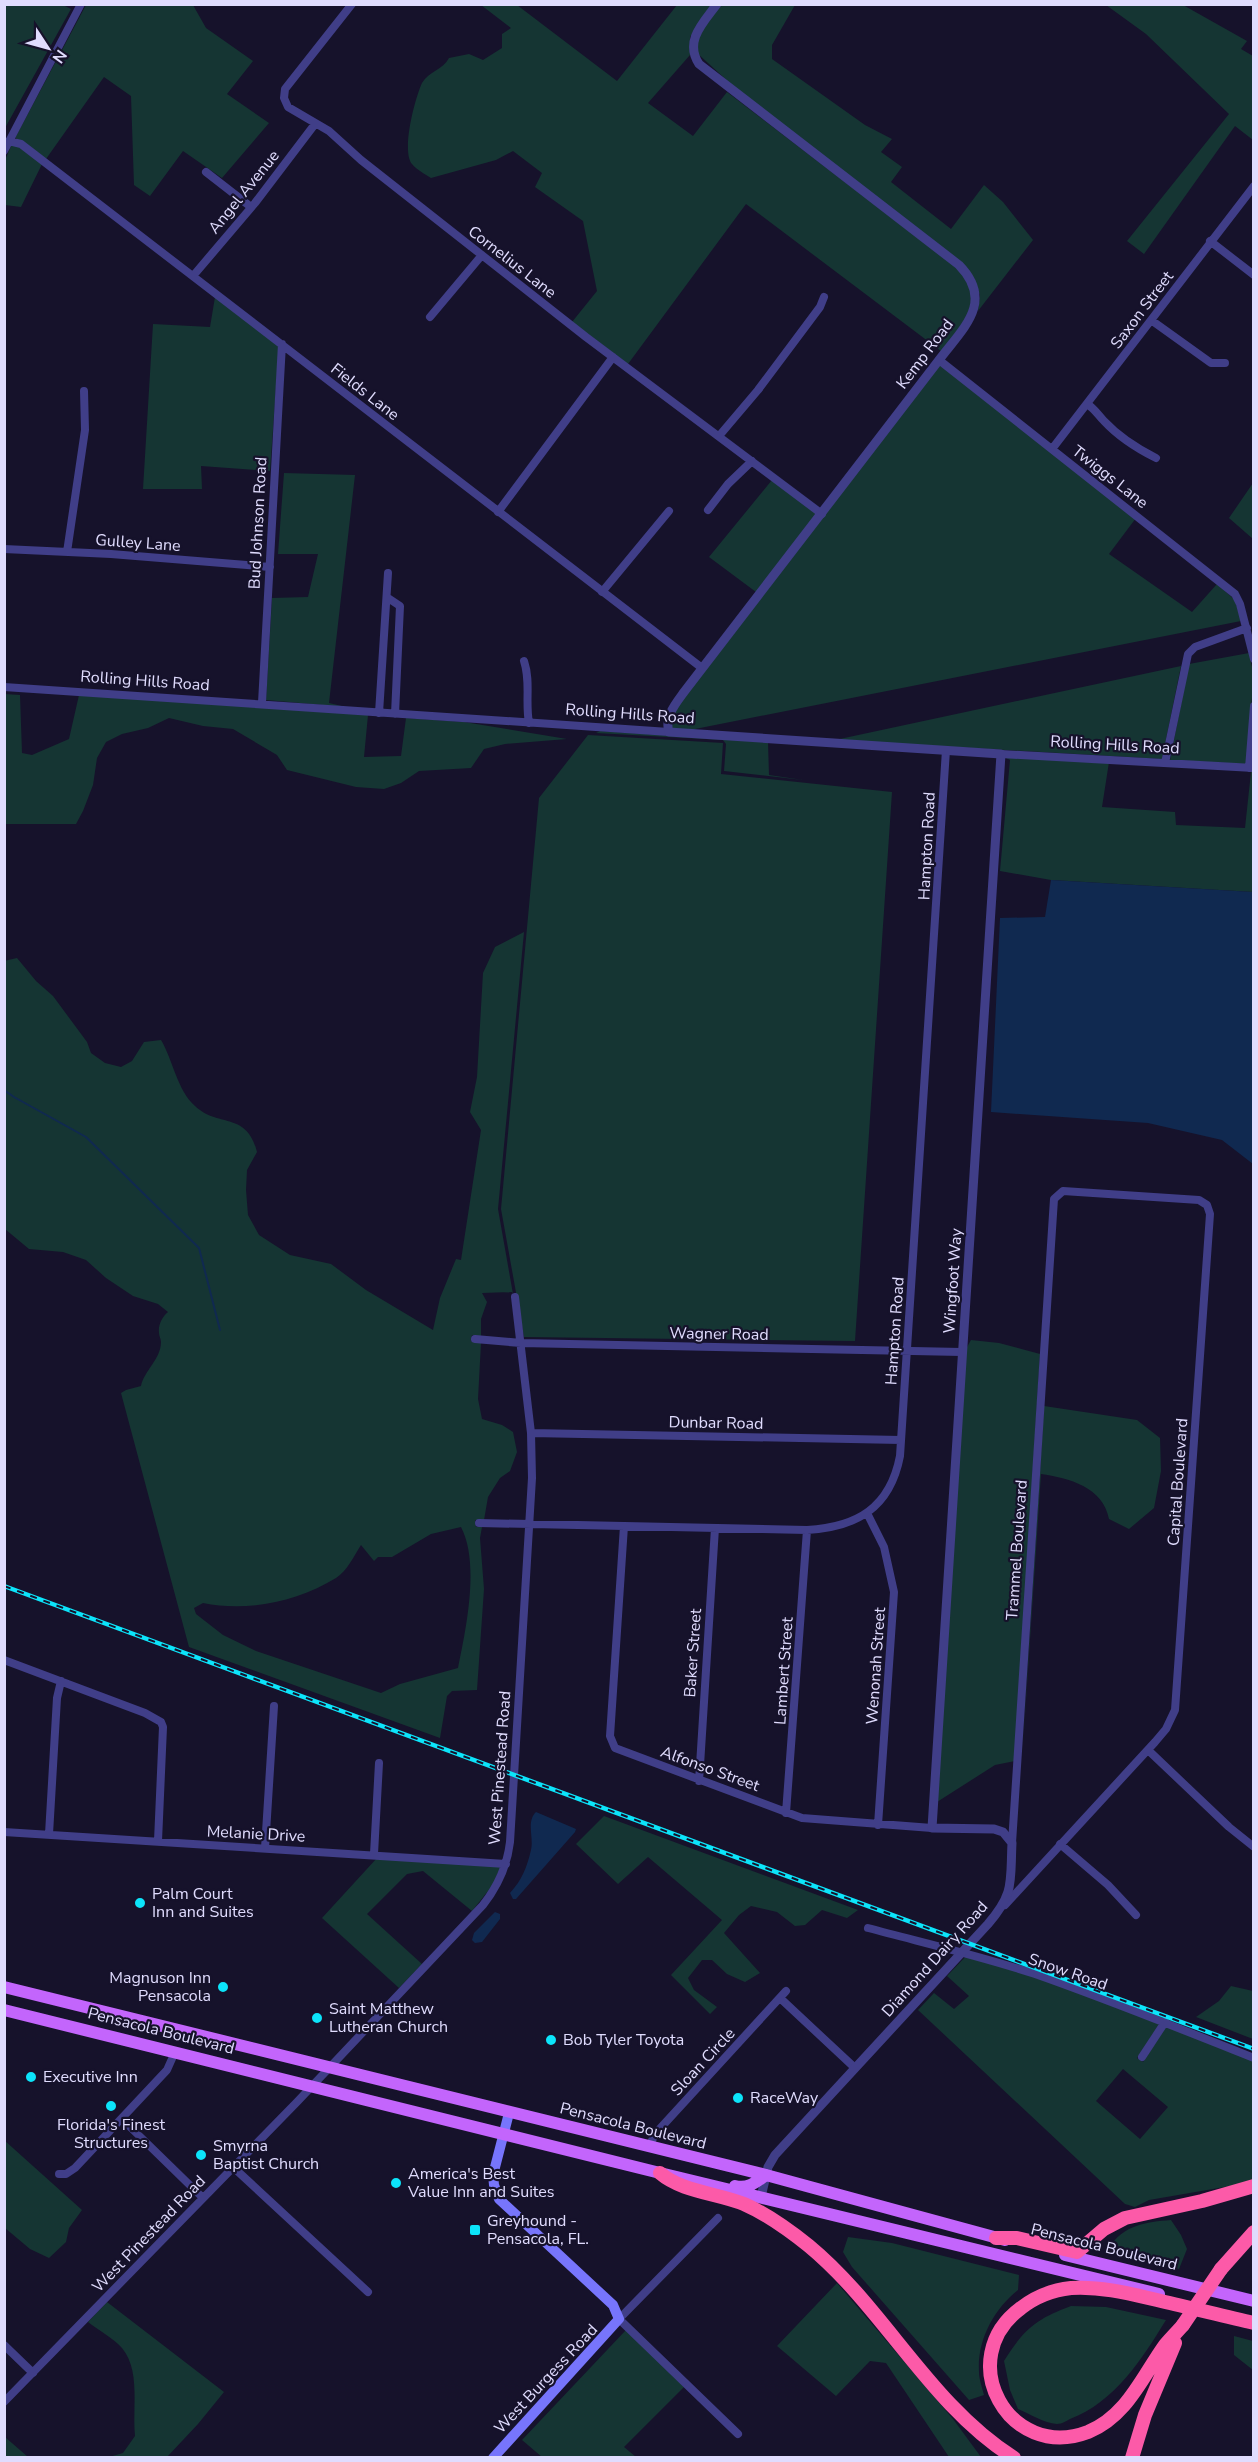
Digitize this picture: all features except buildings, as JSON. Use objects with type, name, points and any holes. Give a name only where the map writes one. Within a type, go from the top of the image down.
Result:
[{"type":"highway","points":[[661,2170],[670,2182],[745,2204],[809,2246],[850,2287],[932,2385],[970,2424],[1014,2457]]},
{"type":"highway","points":[[996,2238],[1017,2238],[1077,2252],[1104,2229],[1125,2218],[1202,2201],[1254,2186]]},
{"type":"highway","points":[[1254,2232],[1221,2269],[1183,2325],[1165,2346],[1126,2404],[1107,2422],[1088,2432],[1067,2438],[1037,2434],[1010,2416],[993,2390],[989,2369],[990,2357],[1000,2329],[1007,2320],[1026,2305],[1060,2290],[1105,2288],[1254,2323]]},
{"type":"highway","points":[[1221,2269],[1254,2241]]},
{"type":"highway","points":[[1132,2457],[1158,2380],[1183,2325]]},
{"type":"main road","name":"Pensacola Boulevard","points":[[4,1987],[766,2175],[996,2238],[1254,2301]]},
{"type":"main road","name":"Pensacola Boulevard","points":[[4,2010],[122,2037],[603,2159],[661,2170],[761,2198],[1254,2317]]},
{"type":"main road","points":[[122,2037],[127,2017]]},
{"type":"main road","points":[[205,2059],[212,2037]]},
{"type":"main road","name":"West Burgess Road","points":[[493,2457],[619,2319],[613,2306],[499,2199],[494,2185],[494,2175],[509,2113]]},
{"type":"main road","points":[[666,2151],[661,2170],[743,2187],[752,2185],[766,2175]]},
{"type":"street","points":[[4,151],[81,4]]},
{"type":"street","name":"Cornelius Lane","points":[[352,4],[284,93],[288,107],[329,131],[358,158],[613,357],[822,514]]},
{"type":"street","name":"Kemp Road","points":[[669,732],[667,722],[671,712],[702,668],[822,514],[975,310],[975,288],[966,272],[699,64],[693,52],[696,32],[717,4]]},
{"type":"street","name":"Angel Avenue","points":[[193,276],[251,207],[315,123]]},
{"type":"street","name":"Fields Lane","points":[[9,141],[21,144],[702,668]]},
{"type":"street","points":[[206,172],[251,207]]},
{"type":"street","name":"Saxon Street","points":[[1052,449],[1254,186]]},
{"type":"street","points":[[1210,242],[1254,275]]},
{"type":"street","points":[[430,317],[482,255]]},
{"type":"street","points":[[719,436],[781,361],[820,307],[824,297]]},
{"type":"street","points":[[1151,320],[1211,363],[1225,363]]},
{"type":"street","name":"Bud Johnson Road","points":[[262,703],[282,344]]},
{"type":"street","points":[[498,512],[613,357]]},
{"type":"street","name":"Twiggs Lane","points":[[939,360],[1235,594],[1240,604],[1254,659]]},
{"type":"street","points":[[67,552],[85,430],[84,391]]},
{"type":"street","points":[[1088,404],[1098,411],[1103,420],[1143,452],[1156,459]]},
{"type":"street","points":[[708,510],[728,484],[752,461]]},
{"type":"street","points":[[602,592],[669,511]]},
{"type":"street","name":"Gulley Lane","points":[[4,549],[270,567]]},
{"type":"street","points":[[379,713],[388,573]]},
{"type":"street","points":[[388,598],[400,606],[395,714]]},
{"type":"street","points":[[1165,763],[1188,654],[1195,647],[1247,628]]},
{"type":"street","points":[[524,661],[529,675],[526,710],[529,723]]},
{"type":"street","name":"Rolling Hills Road","points":[[4,687],[1001,754],[1251,768]]},
{"type":"street","points":[[1251,768],[1254,706]]},
{"type":"street","name":"Hampton Road","points":[[479,1523],[807,1530],[842,1526],[867,1513],[882,1498],[893,1480],[898,1468],[901,1440],[946,750]]},
{"type":"street","name":"Wingfoot Way","points":[[932,1827],[1001,754]]},
{"type":"street","name":"Capital Boulevard","points":[[1056,1195],[1063,1191],[1199,1200],[1209,1208],[1177,1701],[1166,1729],[1148,1750]]},
{"type":"street","name":"Trammel Boulevard","points":[[1004,1906],[1010,1887],[1051,1222],[1056,1195]]},
{"type":"street","name":"West Pinestead Road","points":[[4,2402],[312,2086],[483,1905],[495,1888],[506,1864],[510,1842],[530,1524],[531,1433],[515,1297]]},
{"type":"street","name":"Wagner Road","points":[[475,1339],[521,1343],[962,1352]]},
{"type":"street","name":"Dunbar Road","points":[[531,1433],[901,1440]]},
{"type":"street","name":"Wenonah Street","points":[[867,1513],[884,1547],[894,1592],[878,1825]]},
{"type":"street","name":"Alfonso Street","points":[[624,1526],[610,1736],[612,1744],[620,1751],[786,1813],[817,1821],[993,1829],[1003,1832],[1012,1843]]},
{"type":"street","name":"Baker Street","points":[[699,1781],[716,1528]]},
{"type":"street","name":"Lambert Street","points":[[786,1813],[807,1530]]},
{"type":"street","points":[[4,1660],[145,1713],[161,1722],[163,1727],[158,1841]]},
{"type":"street","points":[[49,1834],[57,1698],[61,1681]]},
{"type":"street","points":[[265,1848],[274,1706]]},
{"type":"street","points":[[1148,1750],[1229,1827],[1254,1847]]},
{"type":"street","name":"Diamond Dairy Road","points":[[761,2198],[766,2175],[775,2155],[1148,1750]]},
{"type":"street","points":[[374,1854],[379,1763]]},
{"type":"street","points":[[933,1810],[952,1828]]},
{"type":"street","name":"Melanie Drive","points":[[4,1832],[506,1864]]},
{"type":"street","points":[[1060,1844],[1108,1885],[1136,1915]]},
{"type":"street","name":"Snow Road","points":[[868,1928],[963,1952],[1034,1974],[1165,2022],[1254,2058]]},
{"type":"street","name":"Sloan Circle","points":[[649,2147],[656,2134],[783,1994],[855,2068]]},
{"type":"street","points":[[1142,2058],[1165,2022]]},
{"type":"street","points":[[59,2174],[66,2174],[75,2168],[122,2119],[167,2070],[175,2052]]},
{"type":"street","points":[[122,2119],[202,2197]]},
{"type":"street","points":[[233,2167],[368,2292]]},
{"type":"street","name":"West Burgess Road","points":[[619,2319],[718,2218]]},
{"type":"street","points":[[619,2319],[738,2434]]},
{"type":"street","points":[[4,2345],[33,2373]]},
{"type":"green space","points":[[5,4],[63,5],[71,9],[5,128]]},
{"type":"green space","points":[[86,5],[193,5],[206,28],[253,61],[227,94],[269,123],[222,178],[183,151],[150,196],[134,185],[131,96],[104,77],[46,159],[23,141],[15,138]]},
{"type":"green space","points":[[481,5],[517,5],[617,81],[677,5],[712,5],[690,37],[690,55],[648,103],[693,136],[727,92],[957,268],[971,291],[971,301],[957,331],[941,351],[746,204],[628,364],[572,322],[597,291],[583,221],[535,187],[542,173],[513,151],[496,160],[431,178],[414,166],[409,157],[410,124],[419,90],[425,79],[449,58],[469,54],[483,60],[502,48],[502,34],[511,28]]},
{"type":"green space","points":[[722,5],[795,5],[772,45],[772,59],[865,125],[892,139],[881,152],[902,167],[891,182],[951,229],[984,185],[1003,202],[1033,240],[978,311],[980,295],[974,278],[732,85],[697,53],[701,33]]},
{"type":"green space","points":[[1106,5],[1183,5],[1247,41],[1241,49],[1253,56],[1253,140],[1235,126],[1144,254],[1127,241],[1229,114],[1146,34]]},
{"type":"green space","points":[[12,144],[42,164],[21,207],[5,205],[5,160]]},
{"type":"green space","points":[[215,297],[279,345],[270,471],[201,466],[202,489],[143,489],[153,324],[210,327]]},
{"type":"green space","points":[[940,365],[1136,518],[1109,554],[1192,612],[1217,584],[1235,600],[1241,621],[690,730],[671,728],[674,714],[684,698]]},
{"type":"green space","points":[[284,473],[355,475],[329,703],[346,707],[266,700],[272,598],[308,597],[318,554],[278,554]]},
{"type":"green space","points":[[772,480],[817,514],[756,592],[709,557]]},
{"type":"green space","points":[[1253,483],[1253,539],[1229,518]]},
{"type":"green space","points":[[1249,653],[1254,676],[1246,764],[1170,760],[1189,664]]},
{"type":"green space","points":[[1181,666],[1162,759],[835,740]]},
{"type":"green space","points":[[4,694],[20,695],[22,753],[32,755],[69,739],[79,695],[368,715],[364,757],[401,756],[406,718],[464,722],[567,739],[505,744],[484,749],[471,768],[419,771],[401,783],[384,789],[356,787],[287,770],[277,755],[233,729],[203,726],[169,718],[148,728],[122,734],[106,742],[97,758],[93,785],[76,824],[5,824]]},
{"type":"green space","points":[[600,731],[768,742],[769,775],[803,780],[724,771],[726,744],[723,740],[596,733]]},
{"type":"green space","points":[[588,735],[723,743],[721,774],[892,792],[855,1341],[524,1337],[501,1209],[539,798]]},
{"type":"green space","points":[[1004,757],[1109,762],[1102,807],[1175,812],[1176,825],[1245,828],[1251,772],[1253,772],[1253,892],[1051,880],[1000,871],[1010,760]]},
{"type":"green space","points":[[524,932],[498,1209],[513,1294],[512,1292],[482,1293],[487,1302],[481,1319],[481,1337],[472,1335],[471,1341],[481,1343],[478,1399],[482,1419],[502,1425],[513,1432],[517,1452],[510,1471],[500,1478],[488,1497],[484,1520],[475,1520],[476,1527],[482,1527],[480,1538],[484,1589],[477,1690],[452,1691],[447,1696],[440,1738],[189,1647],[121,1393],[141,1386],[158,1354],[161,1342],[159,1327],[168,1312],[158,1304],[133,1296],[106,1278],[86,1260],[63,1252],[29,1249],[5,1229],[4,961],[17,958],[36,981],[53,996],[87,1042],[91,1053],[105,1063],[121,1067],[132,1061],[144,1042],[161,1040],[179,1083],[195,1106],[213,1117],[239,1125],[252,1139],[257,1152],[247,1170],[246,1190],[248,1215],[259,1235],[290,1255],[331,1264],[366,1290],[433,1330],[440,1298],[456,1259],[461,1260],[481,1130],[470,1112],[477,1077],[483,973],[495,947]],"holes":[[[461,1527],[470,1559],[470,1596],[458,1668],[400,1684],[381,1693],[256,1651],[223,1635],[196,1614],[194,1608],[203,1603],[237,1606],[271,1603],[305,1593],[340,1575],[361,1545],[374,1561],[378,1557],[392,1557],[431,1534]]]},
{"type":"green space","points":[[971,1340],[999,1343],[1040,1354],[1015,1761],[995,1765],[937,1802],[966,1349]]},
{"type":"green space","points":[[1044,1406],[1137,1420],[1160,1438],[1161,1471],[1154,1508],[1129,1529],[1109,1519],[1100,1499],[1083,1486],[1063,1478],[1041,1474],[1022,1760]]},
{"type":"green space","points":[[604,1816],[858,1910],[847,1918],[822,1910],[805,1925],[795,1926],[777,1912],[751,1906],[739,1915],[724,1933],[760,1973],[745,1982],[727,1974],[712,1960],[702,1960],[688,1978],[694,1990],[717,2007],[710,2014],[671,1975],[722,1920],[648,1857],[618,1884],[576,1844]]},
{"type":"green space","points":[[377,1858],[501,1866],[492,1886],[472,1911],[423,1871],[407,1874],[367,1914],[422,1964],[399,1988],[322,1918]]},
{"type":"green space","points":[[970,1952],[1160,2023],[1137,2058],[1143,2062],[1167,2025],[1253,2057],[1253,2180],[1242,2184],[1149,2200],[1135,2207],[1125,2204],[918,2010],[934,1993],[954,2009],[969,1996],[947,1976]],"holes":[[[1123,2069],[1168,2107],[1140,2139],[1096,2101]]]},
{"type":"green space","points":[[1231,1986],[1253,1991],[1253,2039],[1196,2017],[1219,2001]]},
{"type":"green space","points":[[4,2140],[82,2210],[69,2228],[66,2242],[49,2258],[30,2249],[5,2228]]},
{"type":"green space","points":[[1171,2220],[1187,2249],[1179,2269],[1109,2248],[1121,2234],[1136,2226]]},
{"type":"green space","points":[[848,2237],[892,2243],[1019,2275],[1018,2290],[1002,2306],[984,2337],[979,2372],[984,2395],[969,2400],[852,2267],[843,2252]]},
{"type":"green space","points":[[837,2283],[953,2419],[981,2457],[949,2457],[886,2363],[870,2361],[836,2396],[777,2346]]},
{"type":"green space","points":[[107,2302],[224,2392],[167,2457],[109,2457],[123,2453],[135,2436],[134,2379],[128,2357],[110,2337],[88,2322]]},
{"type":"green space","points":[[1071,2306],[1106,2307],[1166,2320],[1137,2364],[1114,2390],[1101,2402],[1086,2411],[1057,2424],[1018,2409],[1010,2390],[1004,2361],[1032,2326]]},
{"type":"green space","points":[[626,2330],[684,2387],[624,2447],[636,2457],[542,2457],[522,2440]]},
{"type":"green space","points":[[1234,2336],[1253,2341],[1253,2370],[1234,2355]]},
{"type":"green space","points":[[5,2437],[28,2457],[5,2457]]},
{"type":"water","points":[[1051,880],[1253,892],[1253,1164],[1222,1140],[1148,1123],[991,1112],[1000,918],[1045,917]]},
{"type":"water","points":[[536,1812],[576,1829],[516,1899],[513,1899],[510,1893],[526,1868],[532,1845],[531,1820]]},
{"type":"water","points":[[495,1912],[500,1914],[500,1919],[482,1942],[475,1943],[472,1940],[474,1933]]},
{"type":"waterway","points":[[4,1090],[86,1137],[199,1248],[220,1330]]},
{"type":"railway","points":[[4,1586],[1254,2049]]},
{"type":"place","name":"Palm Court Inn and Suites","points":[[140,1903]]},
{"type":"place","name":"Magnuson Inn Pensacola","points":[[223,1987]]},
{"type":"place","name":"Saint Matthew Lutheran Church","points":[[317,2018]]},
{"type":"place","name":"Bob Tyler Toyota","points":[[551,2040]]},
{"type":"place","name":"Executive Inn","points":[[31,2077]]},
{"type":"place","name":"RaceWay","points":[[738,2098]]},
{"type":"place","name":"Florida's Finest Structures","points":[[111,2106]]},
{"type":"place","name":"Smyrna Baptist Church","points":[[201,2155]]},
{"type":"place","name":"America's Best Value Inn and Suites","points":[[396,2183]]},
{"type":"place","name":"Greyhound - Pensacola, FL.","points":[[475,2230]]}]
